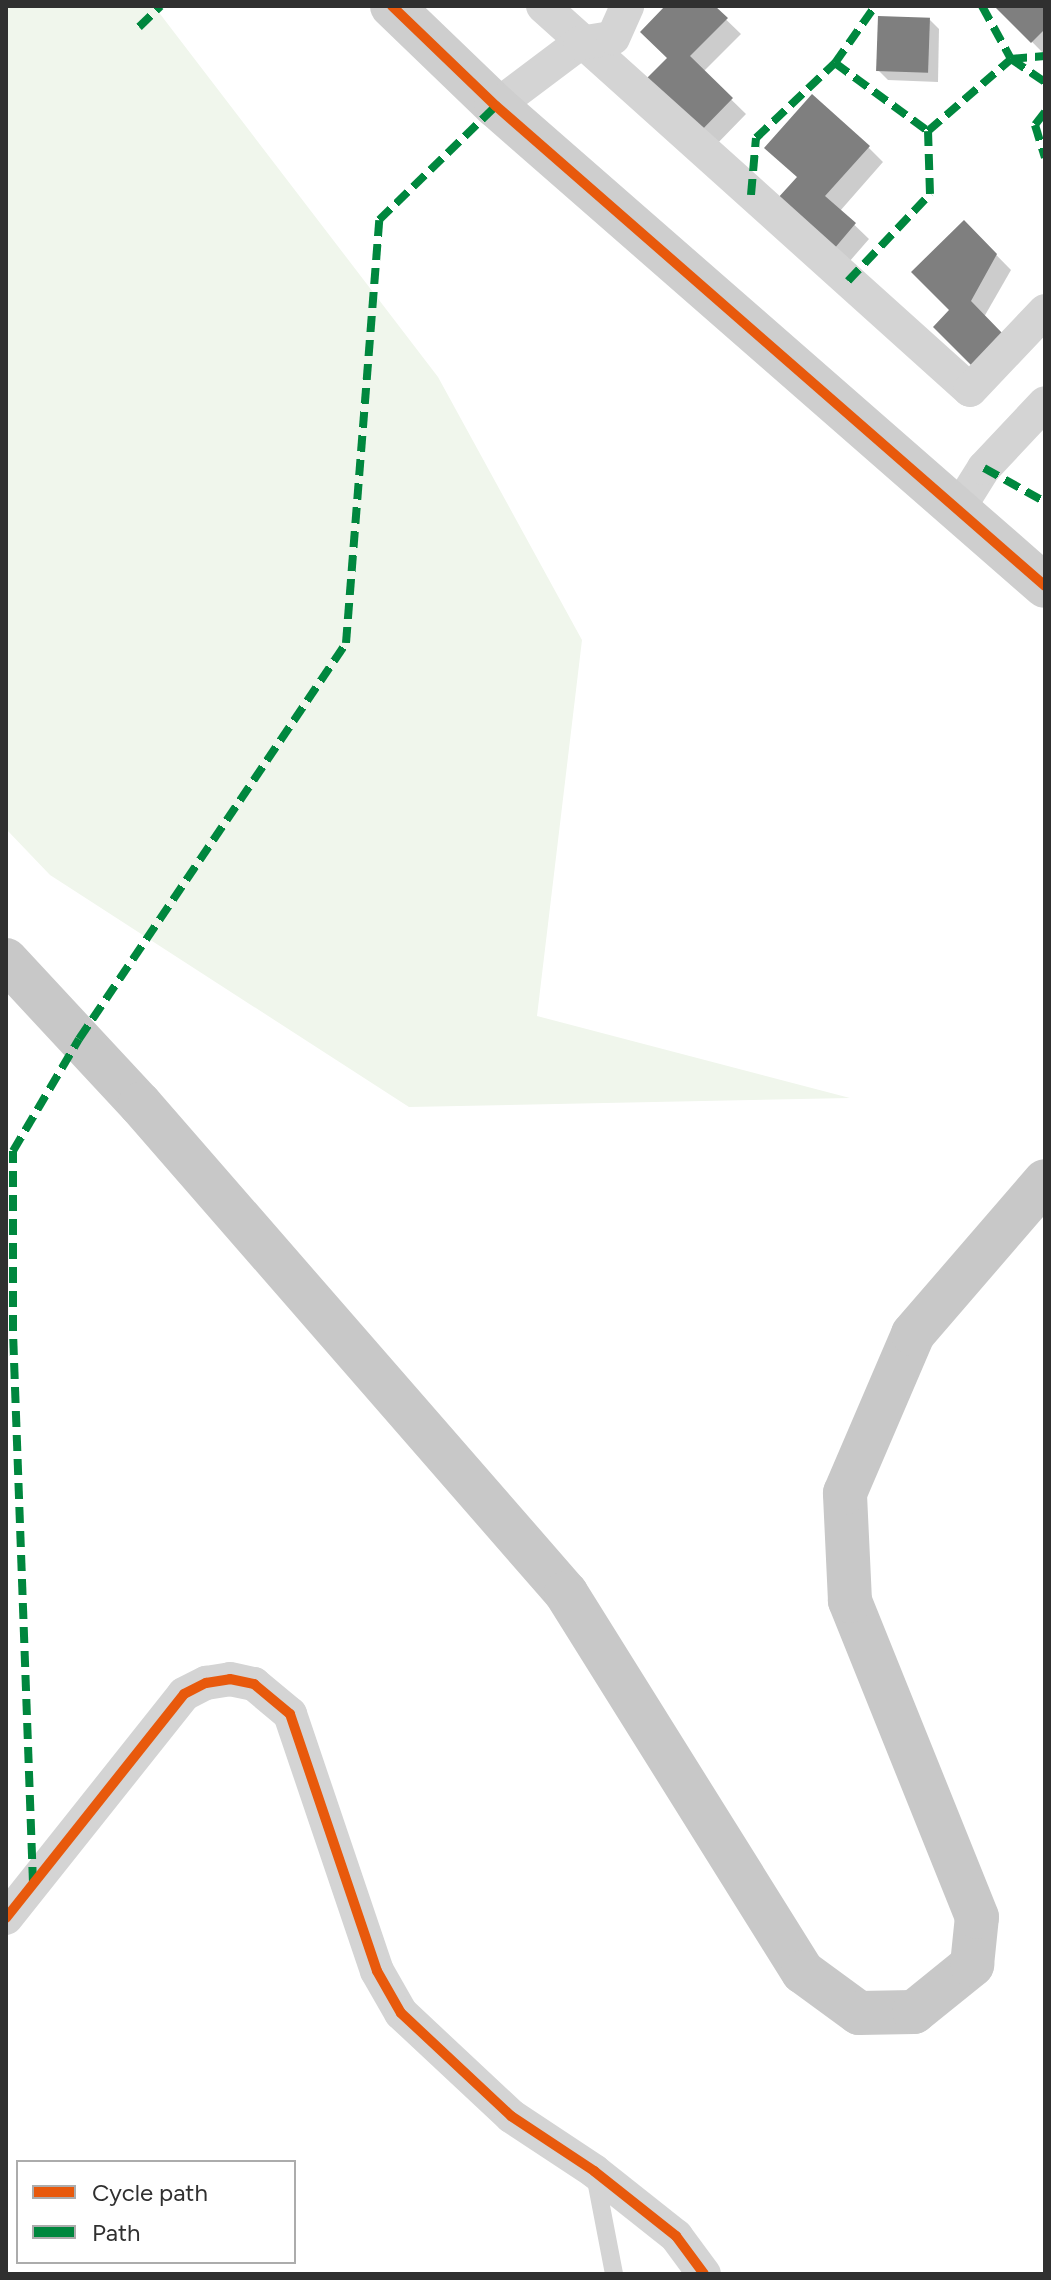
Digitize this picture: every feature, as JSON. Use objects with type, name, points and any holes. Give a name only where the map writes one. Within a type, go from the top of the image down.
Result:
[{"type":"main road","points":[[6,960],[140,1104],[566,1593],[803,1972],[859,2013],[914,2012],[949,1984],[972,1965],[977,1917],[850,1601],[845,1493],[913,1334],[1045,1181]]},
{"type":"street","points":[[392,6],[496,106],[1045,586]]},
{"type":"street","points":[[543,6],[580,43],[970,390],[1045,311]]},
{"type":"street","points":[[496,106],[580,43],[613,38],[627,6]]},
{"type":"street","points":[[957,511],[984,468],[1045,403]]},
{"type":"street","points":[[6,1918],[184,1694],[218,1681],[254,1684],[290,1714],[377,1971],[401,2013],[511,2116],[594,2171],[676,2236],[704,2274]]},
{"type":"lane","points":[[594,2171],[614,2274]]},
{"type":"shaded area","points":[[6,6],[154,6],[438,377],[582,640],[537,1016],[850,1098],[409,1107],[50,875],[6,829]]},
{"type":"building","points":[[665,6],[715,6],[728,18],[690,56],[733,98],[696,136],[642,83],[667,58],[640,32]]},
{"type":"building","points":[[994,6],[1045,6],[1045,29],[1031,43]]},
{"type":"building","points":[[878,16],[930,18],[928,73],[876,71]]},
{"type":"building","points":[[812,94],[870,146],[825,196],[856,223],[834,249],[777,199],[797,177],[764,148]]},
{"type":"building","points":[[964,220],[997,254],[971,301],[1004,335],[973,367],[933,327],[949,310],[911,272]]},
{"type":"marked path","points":[[139,27],[161,6]]},
{"type":"marked path","points":[[751,195],[756,138],[835,63],[875,6]]},
{"type":"marked path","points":[[982,6],[1011,59],[1045,82]]},
{"type":"marked path","points":[[835,63],[928,131],[1011,59],[1045,56]]},
{"type":"marked path","points":[[33,1883],[13,1331],[13,1151],[79,1039],[346,643],[379,220],[496,106]]},
{"type":"marked path","points":[[1045,112],[1035,125],[1045,158]]},
{"type":"marked path","points":[[848,281],[930,194],[928,131]]},
{"type":"marked path","points":[[984,468],[1045,502]]},
{"type":"cycle path","points":[[392,6],[496,106],[1045,586]]},
{"type":"cycle path","points":[[6,1918],[184,1694],[206,1683],[230,1679],[254,1684],[290,1714],[377,1971],[401,2013],[511,2116],[594,2171],[676,2236],[704,2274]]}]
